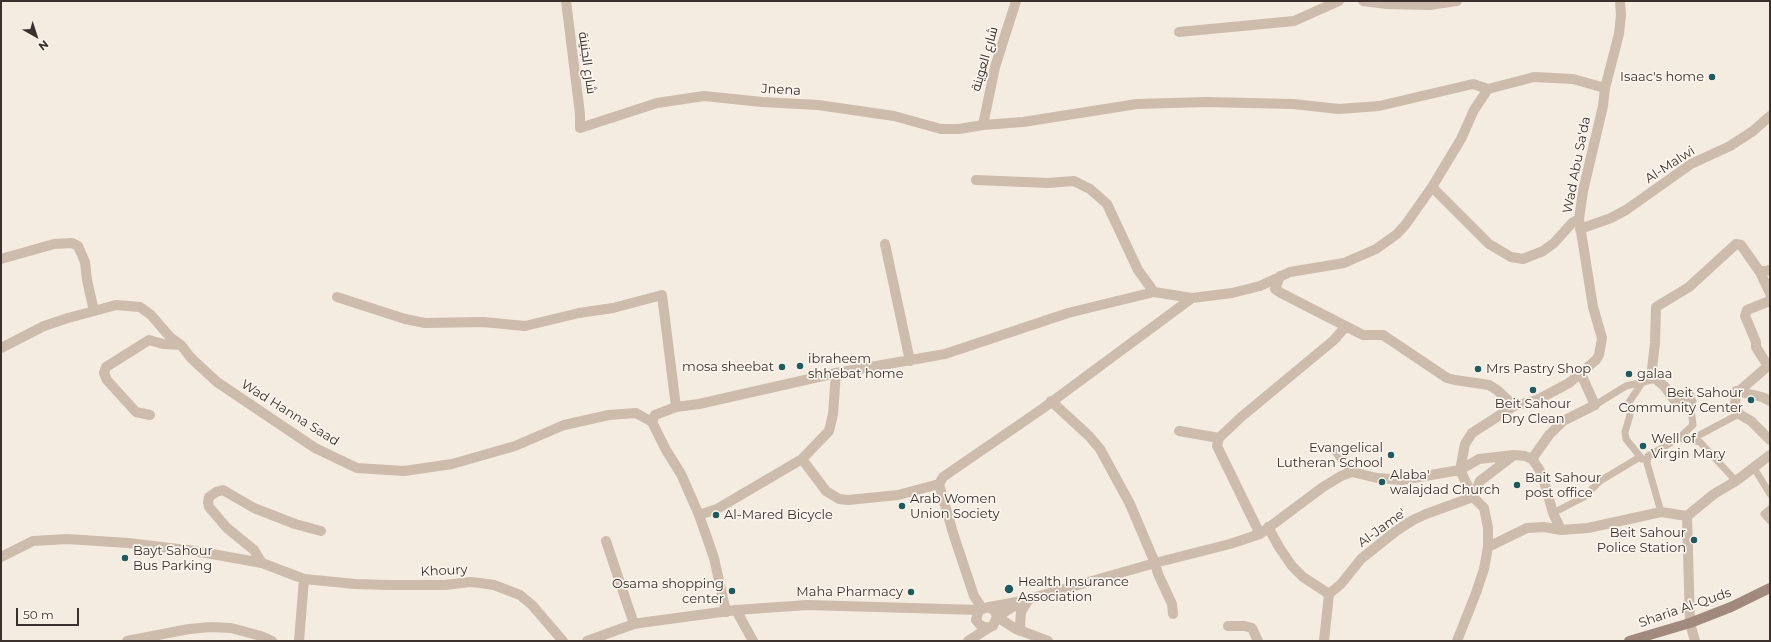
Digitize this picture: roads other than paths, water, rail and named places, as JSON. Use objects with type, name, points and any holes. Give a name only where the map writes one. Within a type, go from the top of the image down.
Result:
[{"type":"main road","name":"Sharia Al-Quds","points":[[1629,641],[1690,623],[1731,607],[1770,588]]},
{"type":"street","name":"Jnena","points":[[566,1],[580,114],[580,128],[658,103],[704,96],[762,102],[818,105],[849,109],[894,116],[941,128],[959,129],[983,124]]},
{"type":"street","name":"شارع العوينة","points":[[983,124],[995,67],[1016,1]]},
{"type":"street","points":[[1179,32],[1294,21],[1339,1]]},
{"type":"street","points":[[1362,1],[1429,6],[1457,1]]},
{"type":"street","name":"Wad Abu Sa'da","points":[[1460,470],[1465,444],[1472,433],[1514,406],[1537,400],[1569,383],[1596,360],[1599,355],[1602,338],[1593,307],[1579,224],[1582,191],[1601,113],[1605,88],[1619,34],[1621,15],[1620,1]]},
{"type":"street","points":[[983,124],[1023,122],[1137,104],[1293,104],[1339,109],[1379,106],[1473,84],[1488,89],[1534,77],[1573,79],[1605,88]]},
{"type":"street","points":[[1273,289],[1280,276],[1290,272],[1344,263],[1376,249],[1397,234],[1413,215],[1432,187],[1461,139],[1474,110],[1488,89]]},
{"type":"street","name":"Al-Malwi","points":[[1579,224],[1626,210],[1691,164],[1730,146],[1747,135],[1770,116]]},
{"type":"street","points":[[976,180],[1048,183],[1074,181],[1090,189],[1107,204],[1138,270],[1154,292]]},
{"type":"street","points":[[1432,187],[1489,244],[1511,258],[1523,259],[1543,251],[1554,243],[1572,223],[1579,224]]},
{"type":"street","points":[[1,259],[54,244],[72,243],[78,246],[85,262],[87,280],[94,311]]},
{"type":"street","points":[[885,244],[910,361]]},
{"type":"street","points":[[1661,512],[1647,463],[1648,456],[1679,438],[1693,426],[1690,409],[1693,401],[1690,396],[1675,401],[1665,387],[1656,379],[1652,369],[1655,343],[1656,307],[1689,288],[1736,244],[1741,245],[1765,271],[1770,293]]},
{"type":"street","points":[[753,641],[731,611],[700,515],[681,474],[666,450],[652,422],[654,415],[676,407],[699,404],[766,390],[825,375],[945,354],[1068,313],[1154,292],[1192,298],[1232,294],[1249,288],[1273,289],[1362,335],[1383,336],[1447,378],[1489,385],[1497,390],[1514,406]]},
{"type":"street","points":[[337,297],[405,319],[425,323],[483,322],[525,326],[579,313],[613,308],[662,295],[676,407]]},
{"type":"street","points":[[968,641],[995,624],[997,617],[995,611],[983,608],[974,596],[967,579],[939,484],[943,476],[984,449],[1192,298]]},
{"type":"street","points":[[1770,299],[1770,301],[1746,310],[1745,316],[1756,342],[1756,347],[1768,366],[1737,392],[1735,407],[1739,414],[1751,421],[1770,440]]},
{"type":"street","name":"Wad Hanna Saad","points":[[1,348],[44,326],[94,311],[116,305],[140,307],[151,315],[170,337],[217,382],[315,448],[357,468],[404,471],[452,464],[515,446],[564,425],[609,415],[636,413],[652,422]]},
{"type":"street","points":[[1260,534],[1217,446],[1219,438],[1240,418],[1334,340],[1346,326]]},
{"type":"street","points":[[150,415],[136,412],[107,380],[104,373],[106,367],[149,340],[163,344],[180,345]]},
{"type":"street","points":[[700,515],[717,509],[802,459],[829,431],[833,414],[836,373]]},
{"type":"street","points":[[1581,374],[1595,405]]},
{"type":"street","points":[[1532,459],[1549,434],[1563,421],[1595,405],[1626,386],[1656,379]]},
{"type":"street","points":[[1642,383],[1629,402],[1630,414],[1625,432],[1626,438],[1640,457],[1647,463]]},
{"type":"street","points":[[1737,392],[1762,397],[1770,401]]},
{"type":"street","points":[[1051,401],[1089,436],[1100,449],[1130,504],[1155,563],[1158,574],[1172,604],[1173,614]]},
{"type":"street","points":[[1690,440],[1739,414]]},
{"type":"street","points":[[1179,431],[1219,438]]},
{"type":"street","points":[[1679,438],[1700,442],[1736,481]]},
{"type":"street","points":[[1334,448],[1352,472]]},
{"type":"street","points":[[1473,497],[1480,481],[1514,455]]},
{"type":"street","points":[[587,641],[634,624],[731,611],[807,605],[983,608],[1026,600],[1155,563],[1230,544],[1260,534],[1323,487],[1341,476],[1352,472],[1377,478],[1402,480],[1460,470],[1479,459],[1514,455],[1526,456],[1532,459],[1544,481],[1553,513],[1561,530]]},
{"type":"street","points":[[1488,547],[1527,528],[1544,527],[1561,530],[1588,528],[1661,512],[1687,516],[1714,494],[1736,481],[1770,455]]},
{"type":"street","points":[[1553,513],[1584,496],[1600,481],[1640,457]]},
{"type":"street","points":[[802,459],[826,491],[839,499],[848,500],[898,495],[939,484]]},
{"type":"street","points":[[1754,468],[1770,494]]},
{"type":"street","points":[[1457,641],[1484,569],[1488,547],[1488,528],[1484,508],[1473,497],[1460,470]]},
{"type":"street","points":[[262,563],[254,550],[227,528],[209,507],[209,497],[216,492],[224,490],[238,500],[254,508],[296,524],[321,531]]},
{"type":"street","name":"Al-Jame'","points":[[1328,594],[1341,584],[1361,559],[1396,531],[1426,514],[1473,497]]},
{"type":"street","points":[[1770,509],[1764,514],[1770,521]]},
{"type":"street","points":[[1687,516],[1690,623],[1695,641]]},
{"type":"street","points":[[1268,527],[1278,547],[1292,566],[1303,577],[1328,594],[1324,641]]},
{"type":"street","name":"Khoury","points":[[1,557],[33,541],[67,539],[128,543],[195,551],[262,563],[304,579],[355,584],[445,585],[470,582],[494,585],[520,595],[553,628],[562,641]]},
{"type":"street","points":[[606,541],[634,624]]},
{"type":"street","points":[[298,641],[304,579]]},
{"type":"street","points":[[997,617],[1026,600]]},
{"type":"street","points":[[1019,630],[1021,612],[1026,600]]},
{"type":"street","points":[[983,608],[976,616],[978,623],[983,627],[1019,630]]},
{"type":"street","points":[[997,617],[1019,630],[1048,641]]},
{"type":"street","points":[[964,641],[978,623]]},
{"type":"street","points":[[1228,626],[1244,626],[1252,628],[1258,641]]},
{"type":"street","points":[[127,641],[189,629],[211,627],[231,628],[261,636],[272,641]]},
{"type":"place","name":"Isaac's home","points":[[1712,77]]},
{"type":"place","name":"ibraheem shhebat home","points":[[800,366]]},
{"type":"place","name":"mosa sheebat","points":[[782,367]]},
{"type":"place","name":"Mrs Pastry Shop","points":[[1478,369]]},
{"type":"place","name":"galaa","points":[[1629,374]]},
{"type":"place","name":"Beit Sahour Dry Clean","points":[[1533,390]]},
{"type":"place","name":"Beit Sahour Community Center","points":[[1751,400]]},
{"type":"place","name":"Well of Virgin Mary","points":[[1643,446]]},
{"type":"place","name":"Evangelical Lutheran School","points":[[1391,455]]},
{"type":"place","name":"Alaba' walajdad Church","points":[[1382,482]]},
{"type":"place","name":"Bait Sahour post office","points":[[1517,485]]},
{"type":"place","name":"Arab Women Union Society","points":[[902,506]]},
{"type":"place","name":"Al-Mared Bicycle","points":[[716,515]]},
{"type":"place","name":"Beit Sahour Police Station","points":[[1694,540]]},
{"type":"place","name":"Bayt Sahour Bus Parking","points":[[125,558]]},
{"type":"place","name":"Health Insurance Association","points":[[1009,589]]},
{"type":"place","name":"Osama shopping center","points":[[732,591]]},
{"type":"place","name":"Maha Pharmacy","points":[[911,592]]}]
